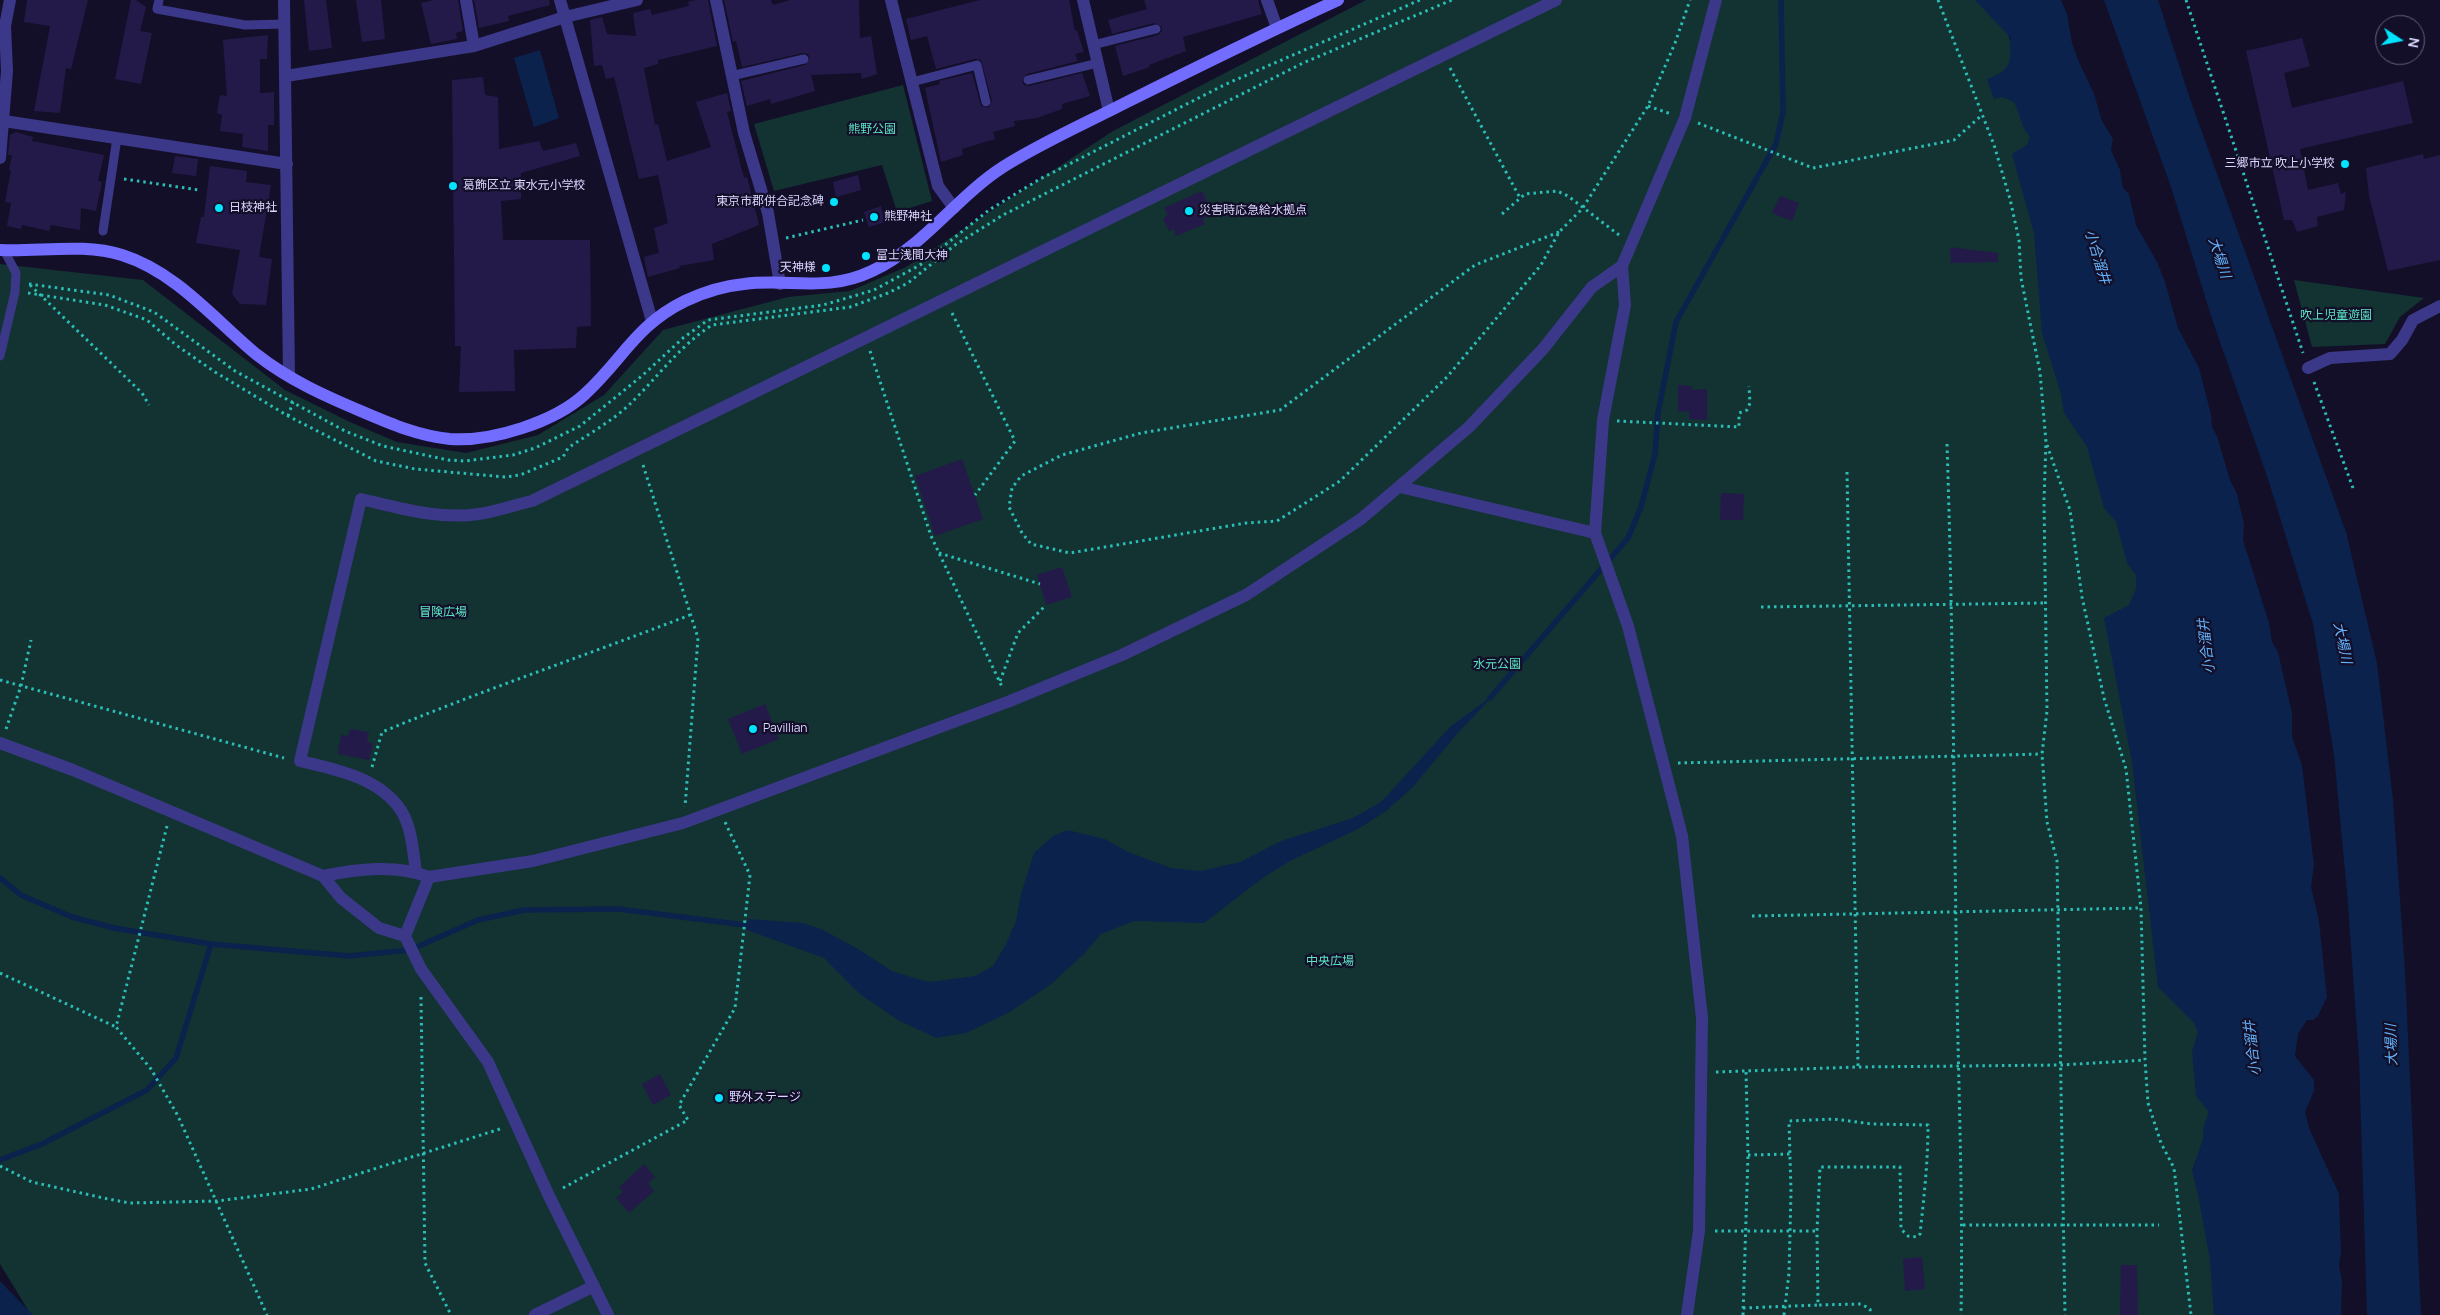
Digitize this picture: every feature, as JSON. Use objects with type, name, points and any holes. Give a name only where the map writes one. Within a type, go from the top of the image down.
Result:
[{"type":"street","points":[[0,158],[7,71],[2,25],[10,0]]},
{"type":"street","points":[[284,0],[288,376]]},
{"type":"street","points":[[466,0],[474,46]]},
{"type":"street","points":[[560,0],[652,321]]},
{"type":"street","points":[[286,76],[474,46],[565,17],[637,0]]},
{"type":"street","points":[[716,0],[744,133],[761,184],[774,241],[780,284]]},
{"type":"street","points":[[891,0],[938,186],[954,208]]},
{"type":"street","points":[[1083,0],[1109,111]]},
{"type":"street","points":[[1267,0],[1277,28]]},
{"type":"street","points":[[2,250],[95,250],[120,254],[148,266],[187,292],[258,355],[310,390],[406,430],[450,439],[487,436],[536,423],[562,410],[583,396],[634,337],[652,321],[686,301],[712,290],[744,284],[833,283],[865,274],[904,253],[981,182],[1002,167],[1109,111],[1338,0]]},
{"type":"street","points":[[416,872],[409,830],[402,812],[390,798],[368,782],[345,773],[300,761],[361,499],[421,513],[454,516],[480,514],[532,501],[1556,0]]},
{"type":"street","points":[[1687,1315],[1699,1231],[1702,1018],[1682,836],[1665,763],[1628,626],[1595,533],[1603,420],[1625,304],[1622,266],[1685,118],[1716,0]]},
{"type":"street","points":[[4,121],[287,164]]},
{"type":"street","points":[[323,876],[356,869],[416,872],[429,877],[533,861],[683,822],[1010,701],[1122,655],[1246,595],[1361,519],[1469,427],[1543,349],[1592,287],[1622,266]]},
{"type":"street","points":[[2308,368],[2330,358],[2390,354],[2402,340],[2413,320],[2440,306]]},
{"type":"street","points":[[1400,487],[1595,533]]},
{"type":"street","points":[[1,743],[73,770],[323,876],[341,898],[379,928],[406,938],[418,964],[488,1062],[549,1196],[608,1315]]},
{"type":"street","points":[[406,938],[429,877]]},
{"type":"street","points":[[536,1315],[594,1286]]},
{"type":"lane","points":[[159,0],[157,10],[244,25],[285,24]]},
{"type":"lane","points":[[1093,45],[1156,30]]},
{"type":"lane","points":[[731,76],[804,59]]},
{"type":"lane","points":[[1028,80],[1098,64]]},
{"type":"lane","points":[[912,82],[977,65],[986,102]]},
{"type":"lane","points":[[103,231],[118,138]]},
{"type":"lane","points":[[0,356],[15,292],[16,273],[2,250]]},
{"type":"path","points":[[1559,232],[1475,265],[1280,410],[1141,433],[1062,455],[1043,464],[1021,476],[1012,488],[1010,507],[1015,520],[1031,544],[1070,553],[1246,523],[1277,521],[1340,481],[1447,377],[1541,265],[1559,232],[1582,208],[1648,106],[1675,44],[1690,0]]},
{"type":"path","points":[[1938,0],[1994,145],[2019,240],[2020,278],[2040,372],[2046,442],[2044,500],[2047,711],[2042,754],[2047,822],[2057,861],[2065,1315]]},
{"type":"path","points":[[2186,0],[2308,368],[2353,488]]},
{"type":"path","points":[[1443,54],[1520,198]]},
{"type":"path","points":[[1648,106],[1685,118],[1813,168],[1954,140],[1982,115]]},
{"type":"path","points":[[111,177],[200,190]]},
{"type":"path","points":[[1502,214],[1525,194],[1558,191],[1568,196],[1631,245]]},
{"type":"path","points":[[774,241],[863,220]]},
{"type":"path","points":[[16,273],[142,393],[149,405]]},
{"type":"path","points":[[945,299],[1015,441],[975,495]]},
{"type":"path","points":[[866,338],[931,536],[1010,701]]},
{"type":"path","points":[[1603,420],[1739,427],[1739,413],[1747,410],[1750,403],[1749,386]]},
{"type":"path","points":[[2046,442],[2070,510],[2082,597],[2104,698],[2126,769],[2141,908],[2148,1103],[2161,1143],[2174,1168],[2191,1315]]},
{"type":"path","points":[[1947,444],[1952,604],[1958,1066],[1963,1225],[1962,1315]]},
{"type":"path","points":[[638,450],[698,638],[683,822]]},
{"type":"path","points":[[1847,472],[1858,1067]]},
{"type":"path","points":[[938,553],[1040,584]]},
{"type":"path","points":[[1761,607],[2045,602]]},
{"type":"path","points":[[1000,682],[1018,633],[1046,605]]},
{"type":"path","points":[[368,782],[382,732],[456,701],[600,650],[690,614]]},
{"type":"path","points":[[1,743],[21,686],[31,640]]},
{"type":"path","points":[[0,680],[300,761]]},
{"type":"path","points":[[1665,763],[2042,754]]},
{"type":"path","points":[[549,1196],[688,1120],[679,1105],[735,1008],[750,875],[719,809]]},
{"type":"path","points":[[116,1027],[171,811]]},
{"type":"path","points":[[1752,916],[2141,908]]},
{"type":"path","points":[[418,964],[424,1154],[425,1263],[450,1315]]},
{"type":"path","points":[[0,973],[116,1027],[151,1070],[178,1116],[267,1315]]},
{"type":"path","points":[[1701,1072],[1858,1067],[2061,1065],[2145,1060]]},
{"type":"path","points":[[1744,1315],[1748,1155],[1746,1071]]},
{"type":"path","points":[[1784,1315],[1783,1307],[1788,1273],[1790,1231],[1788,1121],[1834,1119],[1872,1124],[1928,1125],[1928,1166],[1922,1201],[1920,1234],[1918,1237],[1908,1236],[1901,1229],[1900,1167],[1820,1167],[1817,1230],[1818,1305]]},
{"type":"path","points":[[0,1166],[32,1182],[130,1203],[217,1201],[311,1189],[515,1124]]},
{"type":"path","points":[[1748,1155],[1790,1154]]},
{"type":"path","points":[[1963,1225],[2159,1225]]},
{"type":"path","points":[[1699,1231],[1817,1230]]},
{"type":"path","points":[[1744,1308],[1861,1304],[1870,1309],[1871,1315]]},
{"type":"green space","name":"水元公園","points":[[1366,0],[1999,0],[2117,439],[2250,1315],[31,1315],[0,1264],[0,264],[143,280],[285,390],[352,423],[397,442],[466,453],[538,435],[604,395],[663,330],[788,297],[850,291],[906,267],[1113,131]]},
{"type":"green space","name":"熊野公園","points":[[903,85],[932,201],[897,212],[882,165],[774,191],[754,124]]},
{"type":"green space","name":"吹上児童遊園","points":[[2294,280],[2424,298],[2400,317],[2385,344],[2312,347]]},
{"type":"water","name":"小合溜井","points":[[1975,0],[2061,0],[2067,14],[2072,43],[2079,62],[2094,94],[2102,121],[2113,139],[2111,150],[2120,170],[2123,188],[2129,194],[2136,225],[2157,262],[2165,282],[2178,328],[2199,368],[2211,414],[2212,427],[2217,436],[2230,480],[2237,494],[2244,524],[2243,540],[2269,623],[2272,642],[2278,652],[2292,713],[2292,737],[2302,765],[2314,865],[2311,887],[2319,921],[2327,997],[2318,1016],[2313,1020],[2307,1020],[2298,1034],[2295,1056],[2314,1080],[2314,1091],[2305,1112],[2309,1128],[2339,1194],[2341,1253],[2339,1265],[2342,1281],[2341,1315],[2214,1315],[2210,1260],[2192,1170],[2203,1139],[2203,1128],[2209,1112],[2196,1096],[2192,1052],[2198,1032],[2194,1023],[2158,987],[2132,762],[2104,618],[2129,605],[2136,589],[2136,575],[2127,563],[2116,522],[2104,508],[2087,447],[2064,413],[2061,394],[2042,333],[2034,234],[2012,154],[2027,145],[2030,137],[2014,102],[2002,97],[1994,99],[1987,79],[2002,72],[2009,64],[2010,37]]},
{"type":"water","name":"大場川","points":[[2104,0],[2158,0],[2189,96],[2346,532],[2377,663],[2393,800],[2405,971],[2421,1315],[2367,1315],[2359,1058],[2347,892],[2334,755],[2313,624],[2268,479],[2212,319],[2171,187]]},
{"type":"water","points":[[540,50],[559,118],[534,127],[514,58]]},
{"type":"water","points":[[1496,693],[1456,735],[1413,787],[1386,811],[1358,829],[1290,861],[1264,877],[1204,923],[1134,921],[1101,934],[1084,954],[1050,985],[1008,1013],[966,1033],[936,1038],[898,1020],[861,995],[824,958],[747,930],[748,919],[803,923],[823,930],[858,949],[892,971],[914,978],[930,982],[975,976],[993,966],[1006,944],[1016,921],[1021,894],[1034,853],[1053,836],[1067,830],[1105,839],[1128,852],[1171,868],[1201,871],[1240,862],[1281,841],[1353,818],[1381,802],[1450,727]]},
{"type":"water","points":[[0,1281],[33,1315],[0,1315]]},
{"type":"building","points":[[27,0],[88,0],[71,69],[66,68],[60,113],[34,111],[50,26],[24,22]]},
{"type":"building","points":[[131,0],[136,0],[146,7],[140,31],[152,33],[141,84],[115,79]]},
{"type":"building","points":[[304,0],[326,0],[332,48],[309,51]]},
{"type":"building","points":[[356,0],[381,0],[385,39],[362,42]]},
{"type":"building","points":[[434,0],[458,0],[463,31],[456,33],[457,39],[431,44],[421,3]]},
{"type":"building","points":[[474,0],[549,0],[550,5],[508,16],[509,21],[479,28]]},
{"type":"building","points":[[708,0],[717,46],[658,60],[658,64],[644,68],[655,125],[658,124],[667,161],[711,147],[696,102],[727,93],[731,111],[727,112],[744,178],[747,177],[759,225],[712,244],[714,260],[679,266],[680,268],[648,277],[644,257],[659,253],[654,228],[668,223],[658,175],[639,179],[614,77],[606,79],[602,65],[594,66],[590,20],[602,17],[607,34],[636,36],[633,13],[650,9],[652,15],[689,6],[688,2]]},
{"type":"building","points":[[724,0],[771,0],[773,5],[790,0],[859,0],[860,38],[871,36],[877,74],[862,79],[861,73],[811,75],[815,91],[771,104],[770,99],[747,106],[741,81],[805,65],[810,58],[808,54],[803,53],[742,67],[736,41],[733,42]]},
{"type":"building","points":[[980,0],[1069,0],[1075,31],[1077,30],[1084,52],[1075,54],[1078,61],[1027,74],[1022,81],[1024,85],[1029,86],[1082,73],[1090,96],[1062,104],[1062,109],[1037,118],[1014,121],[1015,126],[993,132],[995,139],[962,149],[963,155],[941,162],[925,88],[940,84],[939,81],[972,73],[981,106],[988,108],[992,101],[981,60],[975,59],[936,69],[927,36],[911,40],[906,19]]},
{"type":"building","points":[[1144,0],[1258,0],[1262,14],[1183,37],[1186,51],[1149,65],[1150,67],[1123,76],[1115,46],[1158,35],[1162,31],[1162,27],[1154,23],[1112,34],[1108,20],[1147,9]]},
{"type":"building","points":[[268,35],[267,59],[260,59],[260,93],[274,92],[274,125],[268,125],[268,151],[242,147],[243,134],[220,131],[222,115],[217,113],[220,95],[227,96],[223,40]]},
{"type":"building","points":[[2302,38],[2310,66],[2284,73],[2292,108],[2403,81],[2413,123],[2300,149],[2308,190],[2338,183],[2341,194],[2346,192],[2344,210],[2317,217],[2318,226],[2297,232],[2292,220],[2284,220],[2246,51]]},
{"type":"building","points":[[483,77],[485,95],[498,97],[499,149],[539,141],[543,151],[576,143],[580,156],[521,173],[521,199],[501,201],[503,240],[590,240],[591,326],[577,327],[576,348],[514,350],[515,391],[459,392],[461,346],[455,346],[452,80]]},
{"type":"building","points":[[16,132],[33,137],[32,141],[104,155],[98,181],[102,182],[96,211],[81,208],[80,230],[51,225],[49,231],[22,225],[21,229],[7,226],[11,203],[5,202],[12,155],[8,155],[10,135]]},
{"type":"building","points":[[2423,154],[2424,159],[2440,155],[2440,260],[2388,271],[2369,196],[2366,168]]},
{"type":"building","points":[[175,156],[198,159],[196,176],[172,173]]},
{"type":"building","points":[[210,166],[247,171],[246,182],[271,185],[259,257],[272,259],[266,305],[240,304],[232,294],[240,250],[196,243],[201,217],[204,217]]},
{"type":"building","points":[[858,175],[861,190],[836,197],[833,182]]},
{"type":"building","name":"災害時応急給水拠点","points":[[1202,191],[1213,215],[1202,219],[1205,224],[1176,236],[1174,229],[1169,231],[1163,219],[1168,214],[1164,208]]},
{"type":"building","points":[[1780,196],[1799,203],[1792,221],[1772,213]]},
{"type":"building","points":[[881,206],[885,222],[869,227],[864,212]]},
{"type":"building","points":[[1950,247],[1998,253],[1998,262],[1951,263]]},
{"type":"building","points":[[1678,385],[1691,386],[1693,390],[1707,389],[1707,420],[1689,419],[1689,411],[1678,412]]},
{"type":"building","points":[[962,459],[983,519],[935,536],[915,476]]},
{"type":"building","points":[[1721,493],[1744,494],[1743,520],[1720,520]]},
{"type":"building","points":[[1062,567],[1072,597],[1046,605],[1037,575]]},
{"type":"building","name":"Pavillian","points":[[765,704],[779,739],[742,754],[728,719]]},
{"type":"building","points":[[350,729],[369,732],[367,742],[373,743],[369,760],[338,754],[341,735],[348,736]]},
{"type":"building","points":[[660,1074],[671,1095],[653,1105],[642,1084]]},
{"type":"building","points":[[644,1164],[655,1177],[648,1183],[654,1191],[629,1213],[616,1198],[623,1192],[619,1187]]},
{"type":"building","points":[[1922,1257],[1925,1289],[1905,1291],[1903,1259]]},
{"type":"building","points":[[2121,1265],[2137,1265],[2138,1315],[2120,1315]]},
{"type":"waterway","points":[[1490,698],[1628,538],[1641,507],[1655,454],[1658,413],[1676,322],[1776,144],[1783,112],[1781,0]]},
{"type":"waterway","points":[[0,878],[21,895],[72,917],[114,928],[211,944],[349,956],[410,950],[478,920],[524,910],[618,909],[753,926]]},
{"type":"waterway","points":[[0,1160],[42,1144],[147,1090],[176,1058],[211,944]]},
{"type":"place","name":"三郷市立 吹上小学校","points":[[2345,164]]},
{"type":"place","name":"葛飾区立 東水元小学校","points":[[453,186]]},
{"type":"place","name":"東京市郡併合記念碑","points":[[834,202]]},
{"type":"place","name":"日枝神社","points":[[219,208]]},
{"type":"place","name":"災害時応急給水拠点","points":[[1189,211]]},
{"type":"place","name":"熊野神社","points":[[874,217]]},
{"type":"place","name":"富士浅間大神","points":[[866,256]]},
{"type":"place","name":"天神様","points":[[826,268]]},
{"type":"place","name":"Pavillian","points":[[753,729]]},
{"type":"place","name":"野外ステージ","points":[[719,1098]]},
{"type":"park label","name":"冒険広場","points":[[443,613]]},
{"type":"park label","name":"中央広場","points":[[1330,962]]}]
